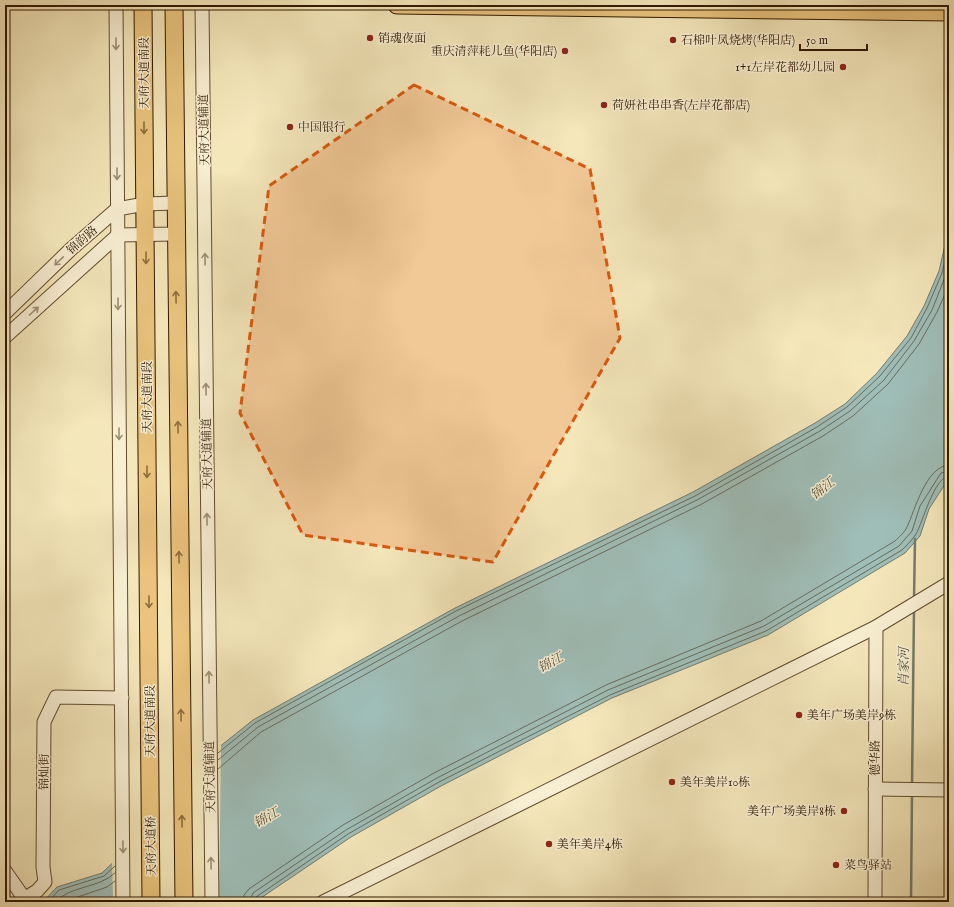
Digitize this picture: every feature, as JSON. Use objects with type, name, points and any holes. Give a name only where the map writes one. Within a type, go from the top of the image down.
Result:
[{"type":"main road","name":"天府大道南段","points":[[143,5],[150,789]]},
{"type":"main road","points":[[174,5],[175,234],[184,902]]},
{"type":"main road","points":[[397,5],[949,12]]},
{"type":"main road","name":"天府大道桥","points":[[150,789],[151,902]]},
{"type":"street","points":[[116,5],[124,902]]},
{"type":"street","name":"天府大道辅道","points":[[202,5],[212,902]]},
{"type":"street","points":[[117,209],[145,204],[175,203]]},
{"type":"street","name":"锦韵路","points":[[5,313],[70,250],[117,209]]},
{"type":"street","name":"锦韵路","points":[[5,337],[118,235],[175,234]]},
{"type":"street","points":[[323,902],[876,627],[949,583]]},
{"type":"street","name":"德华路","points":[[875,902],[876,627]]},
{"type":"street","name":"锦灿街","points":[[22,900],[37,891],[45,882],[43,867],[44,722],[48,712],[56,697],[122,698]]},
{"type":"street","points":[[875,789],[949,790]]},
{"type":"street","points":[[5,871],[22,900]]},
{"type":"highlighted area","points":[[414,85],[590,169],[620,338],[493,562],[303,535],[240,413],[269,186]]},
{"type":"water","name":"锦江","points":[[949,228],[949,478],[929,509],[920,536],[905,553],[768,635],[612,698],[441,786],[351,837],[255,902],[43,902],[57,887],[102,873],[166,812],[213,752],[253,720],[455,608],[693,492],[815,423],[845,404],[877,373],[907,336],[924,306],[939,271]]},
{"type":"pier","points":[[221,743],[219,902],[113,902],[112,861],[165,811],[193,771]]},
{"type":"waterway","name":"肖家河","points":[[914,600],[915,539]]},
{"type":"waterway","name":"肖家河","points":[[912,786],[914,609]]},
{"type":"waterway","name":"肖家河","points":[[911,902],[912,793]]},
{"type":"place","name":"销魂夜面","points":[[370,38]]},
{"type":"place","name":"石棉叶凤烧烤(华阳店)","points":[[673,40]]},
{"type":"place","name":"重庆清萍耗儿鱼(华阳店)","points":[[565,51]]},
{"type":"place","name":"1+1左岸花都幼儿园","points":[[843,67]]},
{"type":"place","name":"荷妍社串串香(左岸花都店)","points":[[604,105]]},
{"type":"place","name":"中国银行","points":[[290,127]]},
{"type":"place","name":"美年广场美岸9栋","points":[[799,715]]},
{"type":"place","name":"美年美岸10栋","points":[[672,782]]},
{"type":"place","name":"美年广场美岸8栋","points":[[844,811]]},
{"type":"place","name":"美年美岸4栋","points":[[549,844]]},
{"type":"place","name":"菜鸟驿站","points":[[836,865]]}]
